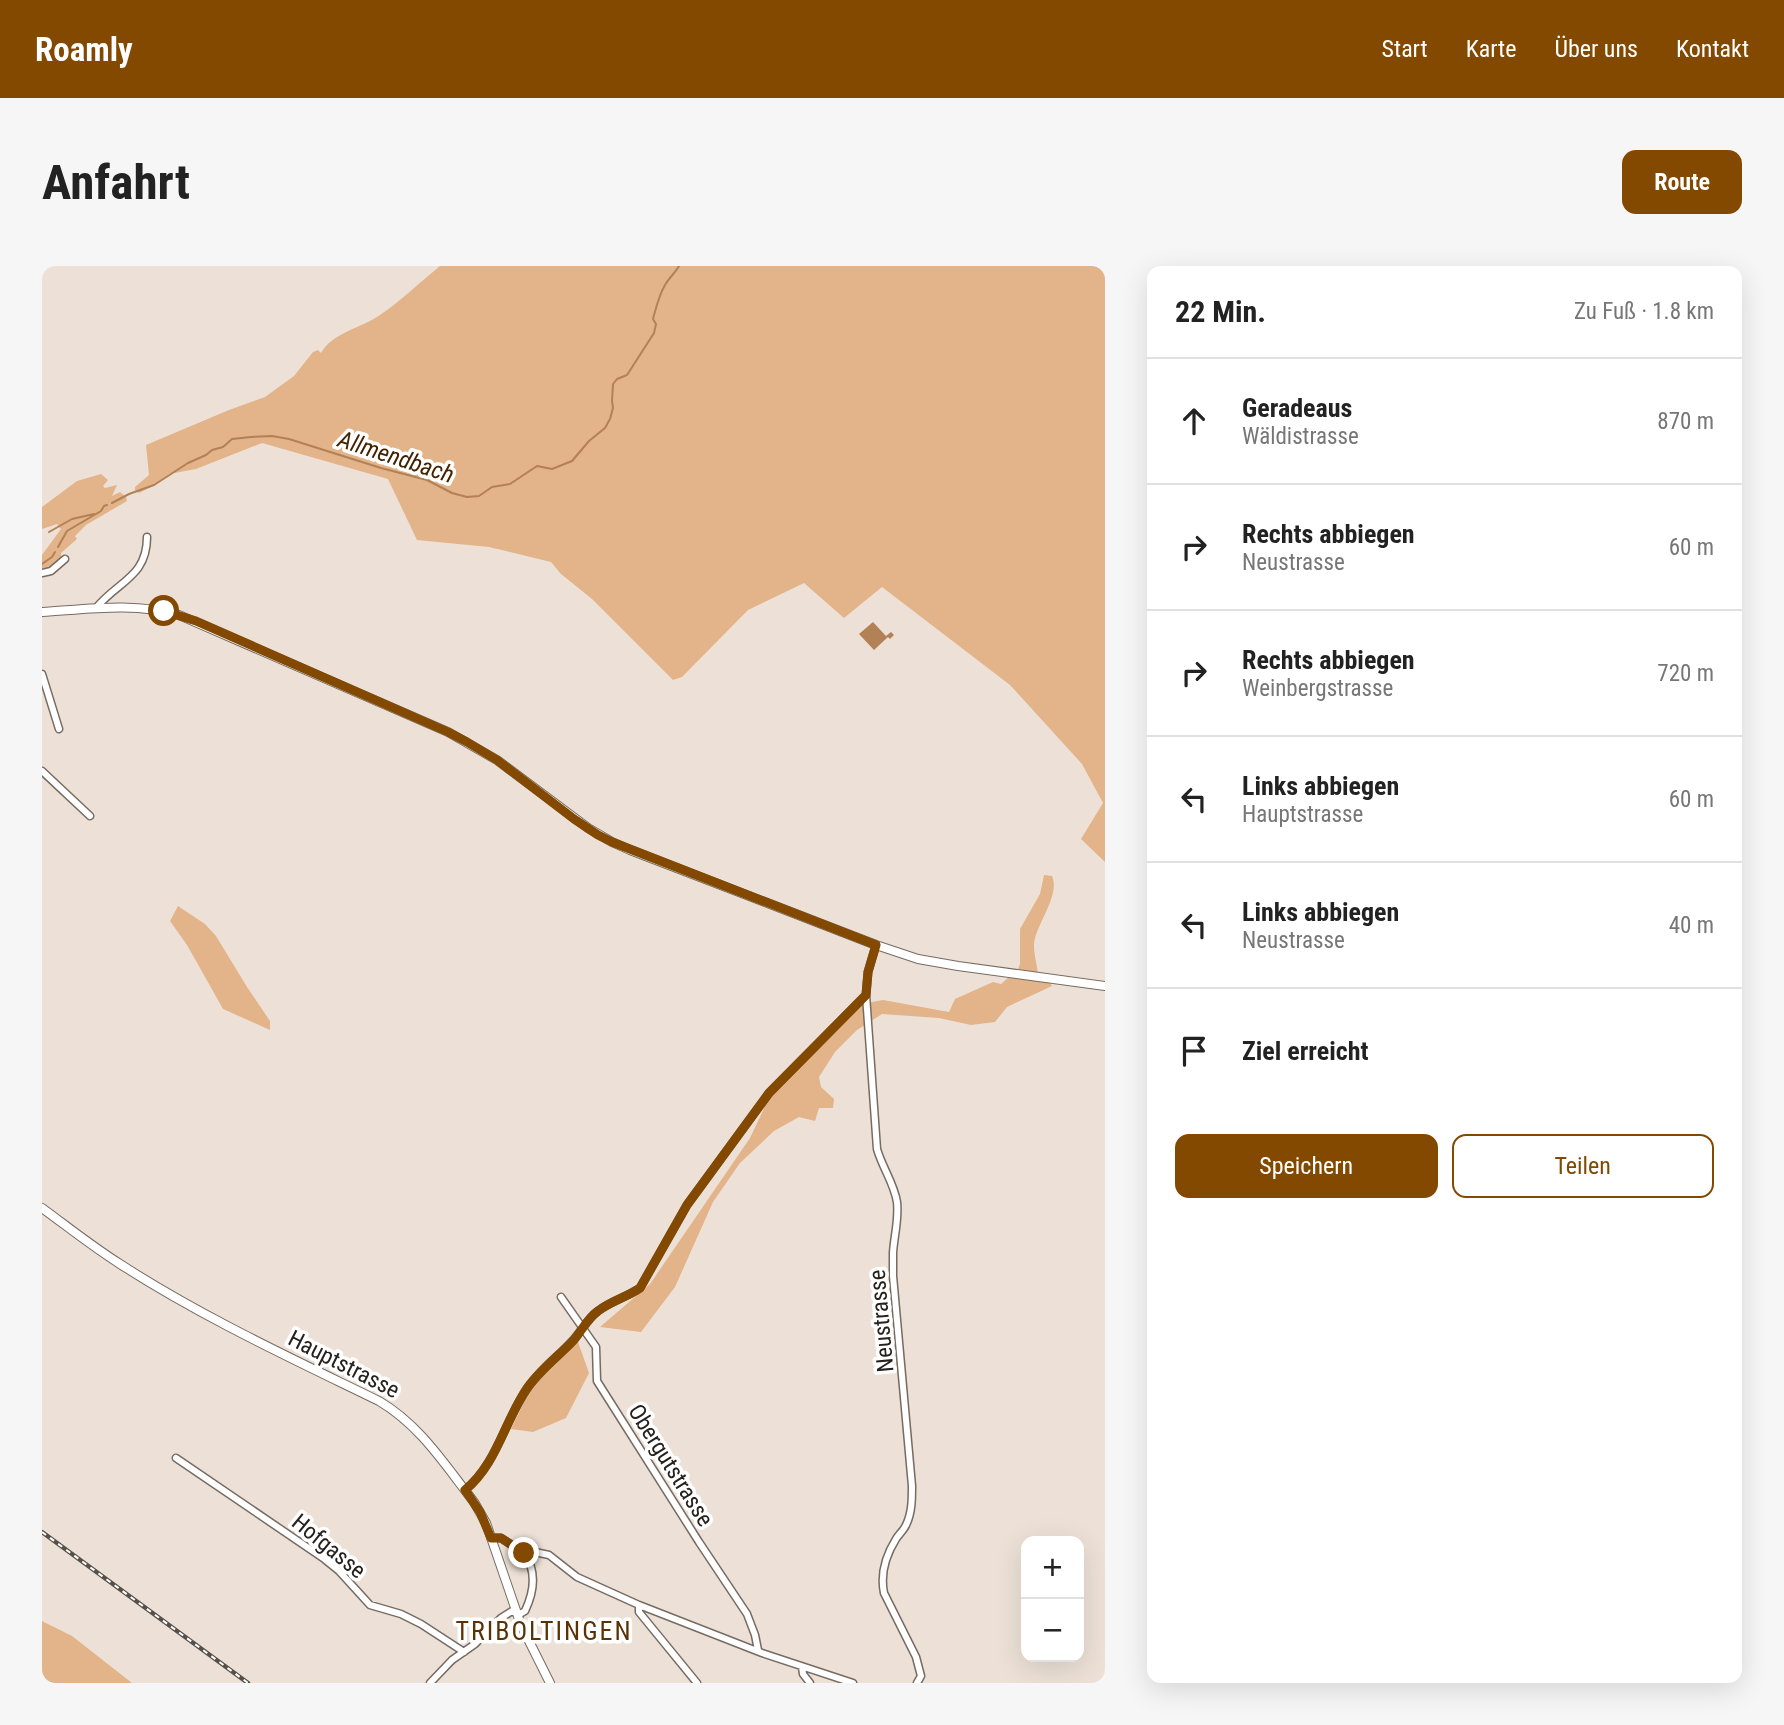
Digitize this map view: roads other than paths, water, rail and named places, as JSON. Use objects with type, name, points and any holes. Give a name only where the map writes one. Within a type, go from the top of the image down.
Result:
[{"type":"main road","points":[[42,612],[142,607],[196,621],[467,742],[497,760],[574,819],[612,842],[876,945],[934,962],[1105,986]]},
{"type":"main road","name":"Hauptstrasse","points":[[42,1208],[119,1264],[190,1306],[391,1408],[406,1419],[420,1433],[480,1512],[516,1612],[550,1683]]},
{"type":"street","points":[[96,608],[109,593],[139,569],[147,548],[147,537]]},
{"type":"street","points":[[42,573],[51,571],[65,559]]},
{"type":"street","points":[[42,674],[59,729]]},
{"type":"street","points":[[42,771],[90,816]]},
{"type":"street","name":"Neustrasse","points":[[876,945],[868,972],[868,1015],[877,1149],[897,1200],[894,1276],[912,1486],[912,1507],[906,1525],[887,1554],[882,1584],[916,1657],[921,1676],[917,1683]]},
{"type":"street","points":[[465,1490],[482,1473],[524,1393],[535,1378],[574,1340],[598,1311],[640,1288],[687,1205],[769,1093],[867,998]]},
{"type":"street","name":"Obergutstrasse","points":[[561,1297],[596,1347],[597,1381],[747,1614],[758,1650]]},
{"type":"street","name":"Hofgasse","points":[[176,1458],[323,1558],[339,1571],[370,1605],[421,1624],[464,1652]]},
{"type":"street","points":[[430,1683],[452,1660],[480,1640],[501,1618],[512,1611],[520,1614],[526,1609],[533,1587],[531,1565],[524,1553],[501,1538],[491,1538]]},
{"type":"street","points":[[524,1553],[530,1551],[549,1555],[577,1577],[639,1605],[802,1667],[853,1683]]},
{"type":"street","points":[[639,1605],[639,1612],[697,1683]]},
{"type":"street","points":[[802,1667],[803,1674],[810,1683]]},
{"type":"waterway","name":"Allmendbach","points":[[112,503],[154,485],[188,463],[223,447],[232,439],[251,437],[272,436],[289,439],[427,480],[452,493],[467,497],[479,496],[492,487],[510,484],[537,466],[552,469],[572,461],[589,441],[605,428],[610,419],[613,384],[627,375],[654,333],[656,324],[653,319],[659,297],[679,266]]},
{"type":"waterway","name":"Allmendbach","points":[[58,547],[67,531],[107,505]]},
{"type":"waterway","points":[[49,532],[72,519],[94,514]]},
{"type":"waterway","name":"Allmendbach","points":[[42,564],[55,552]]},
{"type":"waterway","points":[[443,1674],[455,1662]]},
{"type":"waterway","points":[[434,1683],[439,1678]]},
{"type":"railway","points":[[42,1532],[248,1683]]},
{"type":"district","name":"TRIBOLTINGEN","points":[[544,1631]]}]
